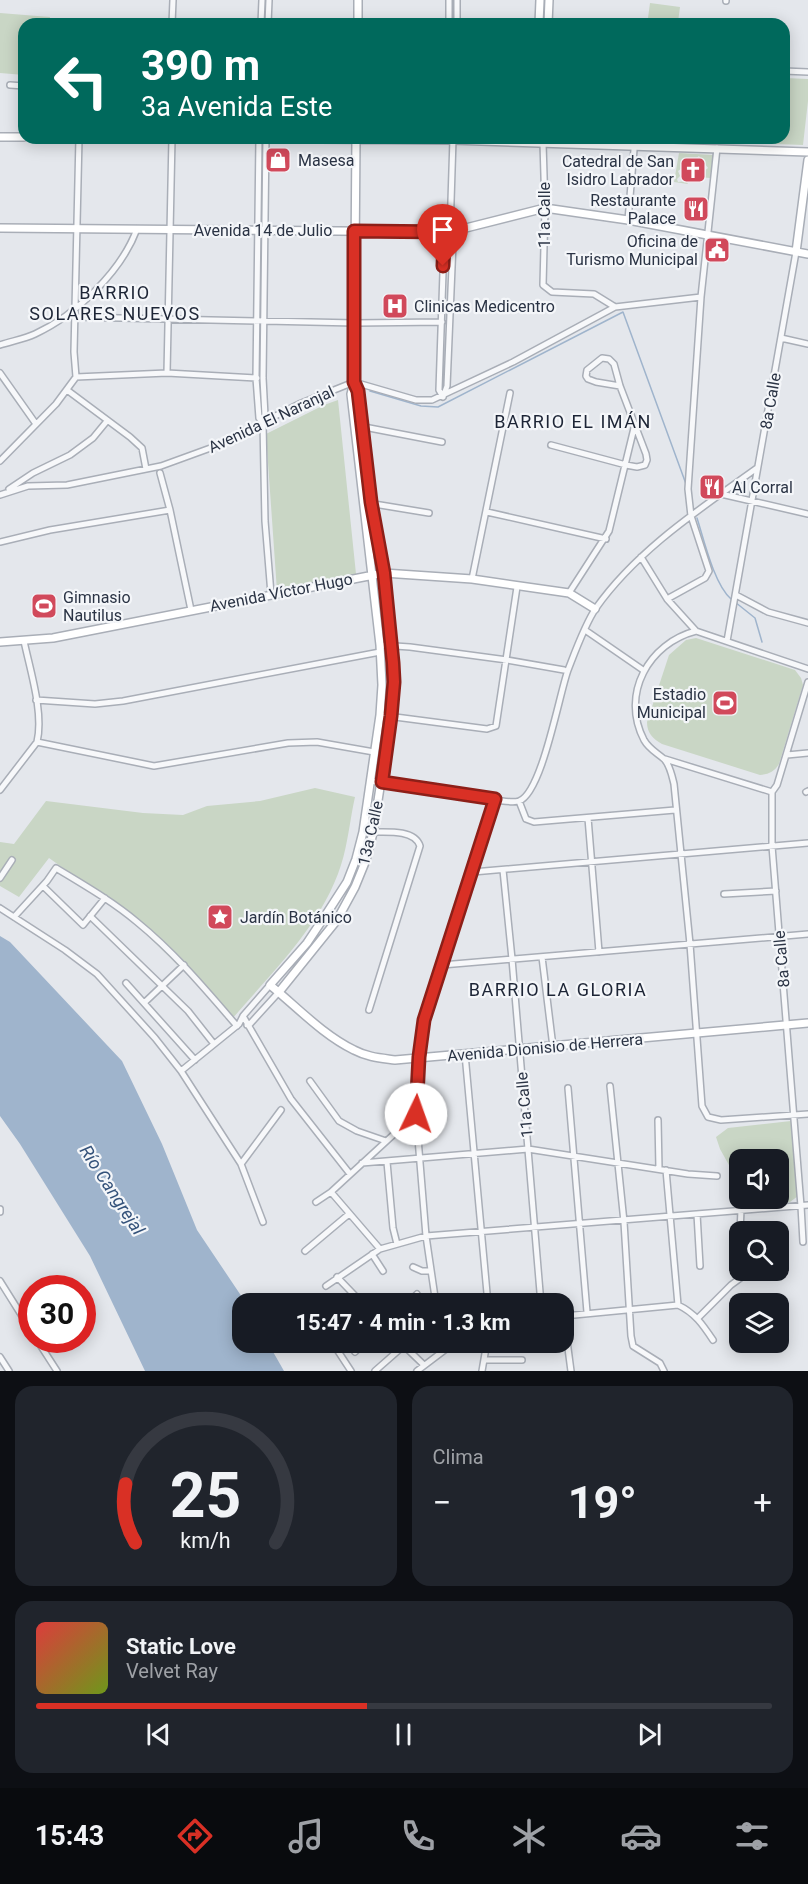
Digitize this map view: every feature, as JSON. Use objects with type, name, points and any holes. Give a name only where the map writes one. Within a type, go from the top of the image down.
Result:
[{"type":"street","points":[[172,18],[173,0]]},
{"type":"street","points":[[261,18],[262,0]]},
{"type":"street","points":[[268,18],[269,0]]},
{"type":"street","points":[[358,0],[358,18]]},
{"type":"street","points":[[449,0],[449,18]]},
{"type":"street","points":[[457,0],[457,18]]},
{"type":"street","points":[[539,18],[540,0]]},
{"type":"street","points":[[548,18],[549,0]]},
{"type":"street","points":[[790,71],[808,72]]},
{"type":"street","points":[[10,85],[18,86]]},
{"type":"street","points":[[0,137],[18,137]]},
{"type":"street","points":[[0,461],[67,390],[76,377],[74,352],[79,144]]},
{"type":"street","points":[[167,374],[172,144]]},
{"type":"street","points":[[259,144],[261,320],[266,416],[262,423]]},
{"type":"street","points":[[261,229],[266,144]]},
{"type":"street","name":"13a Calle","points":[[181,1071],[238,1025],[243,1016],[307,943],[347,882],[363,832],[380,715],[382,685],[359,426],[358,391],[354,382],[356,144]]},
{"type":"street","points":[[443,397],[447,386],[453,243],[450,232],[452,144]]},
{"type":"street","name":"11a Calle","points":[[543,144],[545,208],[543,285],[552,292],[594,294],[615,307]]},
{"type":"street","points":[[628,220],[634,144]]},
{"type":"street","points":[[662,144],[808,152]]},
{"type":"street","points":[[667,599],[705,578],[709,571],[691,516],[688,489],[701,297],[717,148]]},
{"type":"street","name":"8a Calle","points":[[727,641],[796,252],[808,160]]},
{"type":"street","name":"Avenida 14 de Julio","points":[[0,228],[450,232],[545,208],[628,220],[808,254]]},
{"type":"street","points":[[0,345],[35,333],[75,309],[110,274],[132,242],[136,229]]},
{"type":"street","points":[[443,397],[439,390],[444,243],[450,232]]},
{"type":"street","name":"Avenida El Naranjal","points":[[2,494],[28,486],[67,485],[161,466],[216,446],[299,404],[354,382],[416,400],[443,397],[615,307],[701,297]]},
{"type":"street","points":[[75,316],[355,323],[441,322]]},
{"type":"street","points":[[261,320],[256,378],[259,418],[262,423],[265,521],[271,594]]},
{"type":"street","points":[[781,338],[808,344]]},
{"type":"street","points":[[551,445],[626,465],[638,467],[645,465],[647,463],[646,454],[614,364],[609,359],[602,358],[587,370],[586,376],[591,381],[620,386]]},
{"type":"street","points":[[0,373],[36,424]]},
{"type":"street","points":[[76,377],[167,374],[263,378]]},
{"type":"street","points":[[67,390],[142,448],[146,469]]},
{"type":"street","points":[[472,579],[510,393]]},
{"type":"street","points":[[2,494],[33,473],[70,455],[93,438],[107,421]]},
{"type":"street","points":[[569,593],[577,577],[606,539],[612,523],[635,423]]},
{"type":"street","points":[[359,426],[442,442]]},
{"type":"street","points":[[370,781],[495,799],[519,801],[527,796],[538,778],[568,670],[595,609],[641,557],[691,516],[757,468]]},
{"type":"street","points":[[160,473],[191,610]]},
{"type":"street","points":[[721,494],[808,514]]},
{"type":"street","points":[[367,503],[429,513]]},
{"type":"street","name":"13a Calle","points":[[249,1025],[337,920],[355,887],[366,860],[373,832],[382,782],[394,682],[384,573],[367,503]]},
{"type":"street","points":[[0,542],[50,530],[170,510]]},
{"type":"street","points":[[487,512],[606,539]]},
{"type":"street","points":[[641,557],[667,599],[696,631],[808,669]]},
{"type":"street","name":"Avenida Víctor Hugo","points":[[0,642],[53,638],[384,573],[472,579],[569,593],[595,609]]},
{"type":"street","points":[[380,715],[487,729],[496,726],[517,587]]},
{"type":"street","points":[[736,595],[768,612],[808,623]]},
{"type":"street","points":[[585,630],[644,670]]},
{"type":"street","points":[[696,631],[681,635],[668,643],[656,653],[644,670],[637,686],[634,705],[638,725],[648,746],[664,759],[772,792]]},
{"type":"street","points":[[0,790],[37,742],[39,736],[36,700],[24,641]]},
{"type":"street","points":[[36,700],[95,704],[123,701],[392,645],[564,670]]},
{"type":"street","name":"8a Calle","points":[[802,1242],[805,1206],[794,1115],[779,936],[772,846],[772,792],[777,785],[808,682]]},
{"type":"street","points":[[37,742],[154,766],[288,743],[317,742],[374,752]]},
{"type":"street","points":[[786,755],[808,753]]},
{"type":"street","points":[[664,759],[671,772],[681,854],[702,1106],[708,1117],[721,1120],[808,1114]]},
{"type":"street","points":[[434,1293],[426,1236],[416,1114],[419,1057],[424,1020],[495,799]]},
{"type":"street","points":[[519,801],[526,819],[534,822],[675,810]]},
{"type":"street","points":[[588,818],[598,952]]},
{"type":"street","points":[[363,832],[409,835],[418,841],[419,852],[369,1010]]},
{"type":"street","points":[[473,872],[808,843]]},
{"type":"street","points":[[0,878],[12,860]]},
{"type":"street","points":[[14,917],[43,886],[56,868],[105,898],[138,923],[184,965],[238,1025],[249,1025]]},
{"type":"street","name":"11a Calle","points":[[502,870],[512,959],[540,1293]]},
{"type":"street","points":[[43,886],[83,925],[105,898]]},
{"type":"street","points":[[724,894],[776,891]]},
{"type":"street","points":[[0,908],[97,974],[181,1071],[241,1164],[263,1222]]},
{"type":"street","points":[[327,913],[337,920]]},
{"type":"street","points":[[90,916],[188,1011],[214,1044]]},
{"type":"street","points":[[442,965],[808,934]]},
{"type":"street","points":[[542,957],[553,1047]]},
{"type":"street","points":[[144,1003],[184,965]]},
{"type":"street","points":[[126,983],[195,1060]]},
{"type":"street","name":"Avenida Dionisio de Herrera","points":[[270,984],[330,1035],[355,1051],[373,1057],[395,1060],[808,1023]]},
{"type":"street","points":[[243,1016],[291,1099],[350,1174]]},
{"type":"street","points":[[465,1054],[487,1293]]},
{"type":"street","points":[[310,1081],[339,1121],[357,1131],[386,1141]]},
{"type":"street","points":[[610,1086],[624,1222],[633,1346],[660,1363],[664,1371]]},
{"type":"street","points":[[568,1088],[587,1312]]},
{"type":"street","points":[[241,1164],[281,1110]]},
{"type":"street","points":[[316,1202],[331,1192],[416,1114]]},
{"type":"street","points":[[658,1120],[678,1305]]},
{"type":"street","points":[[362,1163],[528,1149],[717,1176]]},
{"type":"street","points":[[387,1162],[393,1228],[397,1244]]},
{"type":"street","points":[[331,1192],[380,1249]]},
{"type":"street","points":[[326,1286],[337,1276],[380,1249],[426,1236],[805,1206]]},
{"type":"street","points":[[740,1221],[741,1210]]},
{"type":"street","points":[[305,1251],[349,1214]]},
{"type":"street","points":[[697,1214],[700,1266]]},
{"type":"street","points":[[372,1254],[384,1271]]},
{"type":"street","points":[[413,1267],[422,1271],[430,1271]]},
{"type":"street","points":[[337,1276],[353,1293]]},
{"type":"street","points":[[0,1281],[18,1310]]},
{"type":"street","points":[[698,1318],[736,1281]]},
{"type":"street","points":[[574,1315],[678,1305],[698,1318],[713,1340]]},
{"type":"street","points":[[45,1353],[57,1371]]},
{"type":"street","points":[[339,1353],[351,1371]]},
{"type":"street","points":[[375,1371],[394,1353]]},
{"type":"street","points":[[413,1353],[424,1365]]},
{"type":"street","points":[[417,1371],[440,1353]]},
{"type":"street","points":[[482,1371],[485,1353]]},
{"type":"street","points":[[569,1353],[571,1371]]},
{"type":"street","points":[[0,1357],[9,1371]]},
{"type":"street","points":[[484,1360],[522,1360]]},
{"type":"green space","points":[[650,3],[680,7],[679,18],[648,18]]},
{"type":"green space","points":[[0,13],[50,17],[18,18],[18,74],[0,73]]},
{"type":"green space","points":[[790,78],[808,79],[803,145],[775,144],[790,144]]},
{"type":"green space","points":[[679,153],[713,155],[710,178],[697,177],[708,168],[699,156],[678,171],[680,176],[677,179],[678,182],[686,181],[688,184],[674,182]]},
{"type":"green space","points":[[338,400],[356,574],[277,591],[266,434]]},
{"type":"green space","name":"Estadio Municipal","points":[[696,638],[795,670],[801,678],[803,685],[779,764],[771,772],[760,775],[662,744],[649,732],[647,722],[669,655],[686,640]]},
{"type":"green space","name":"Jardín Botánico","points":[[315,788],[355,797],[341,865],[333,887],[309,928],[232,1019],[142,930],[87,885],[49,858],[19,897],[0,886],[0,842],[14,844],[46,801],[143,813],[183,815],[207,806],[260,801]]},
{"type":"green space","points":[[791,1121],[798,1196],[789,1202],[789,1149],[729,1149],[729,1165],[716,1137],[728,1128]]},
{"type":"water","name":"Río Cangrejal","points":[[0,936],[10,942],[122,1061],[162,1144],[197,1230],[239,1293],[232,1293],[232,1353],[274,1353],[284,1371],[145,1371],[90,1256],[0,1116]]},
{"type":"waterway","points":[[370,391],[421,406],[438,407],[623,312],[686,484]]},
{"type":"waterway","points":[[697,518],[715,573],[731,599]]},
{"type":"waterway","points":[[735,602],[755,618],[762,642]]},
{"type":"place","name":"Masesa","points":[[278,160]]},
{"type":"place","name":"Catedral de San Isidro Labrador","points":[[693,170]]},
{"type":"place","name":"Restaurante Palace","points":[[696,209]]},
{"type":"place","name":"Oficina de Turismo Municipal","points":[[717,250]]},
{"type":"place","name":"Clinicas Medicentro","points":[[395,306]]},
{"type":"place","name":"Al Corral","points":[[712,487]]},
{"type":"place","name":"Gimnasio Nautilus","points":[[44,606]]},
{"type":"place","name":"Estadio Municipal","points":[[725,703]]},
{"type":"place","name":"Jardín Botánico","points":[[220,917]]},
{"type":"district","name":"BARRIO SOLARES NUEVOS","points":[[115,303]]},
{"type":"district","name":"BARRIO EL IMÁN","points":[[573,422]]},
{"type":"district","name":"BARRIO LA GLORIA","points":[[558,990]]},
{"type":"route","points":[[416,1114],[419,1057],[424,1020],[495,799],[382,782],[394,682],[384,573],[371,502],[358,391],[354,382],[354,231],[450,232],[444,243],[443,266]]}]
